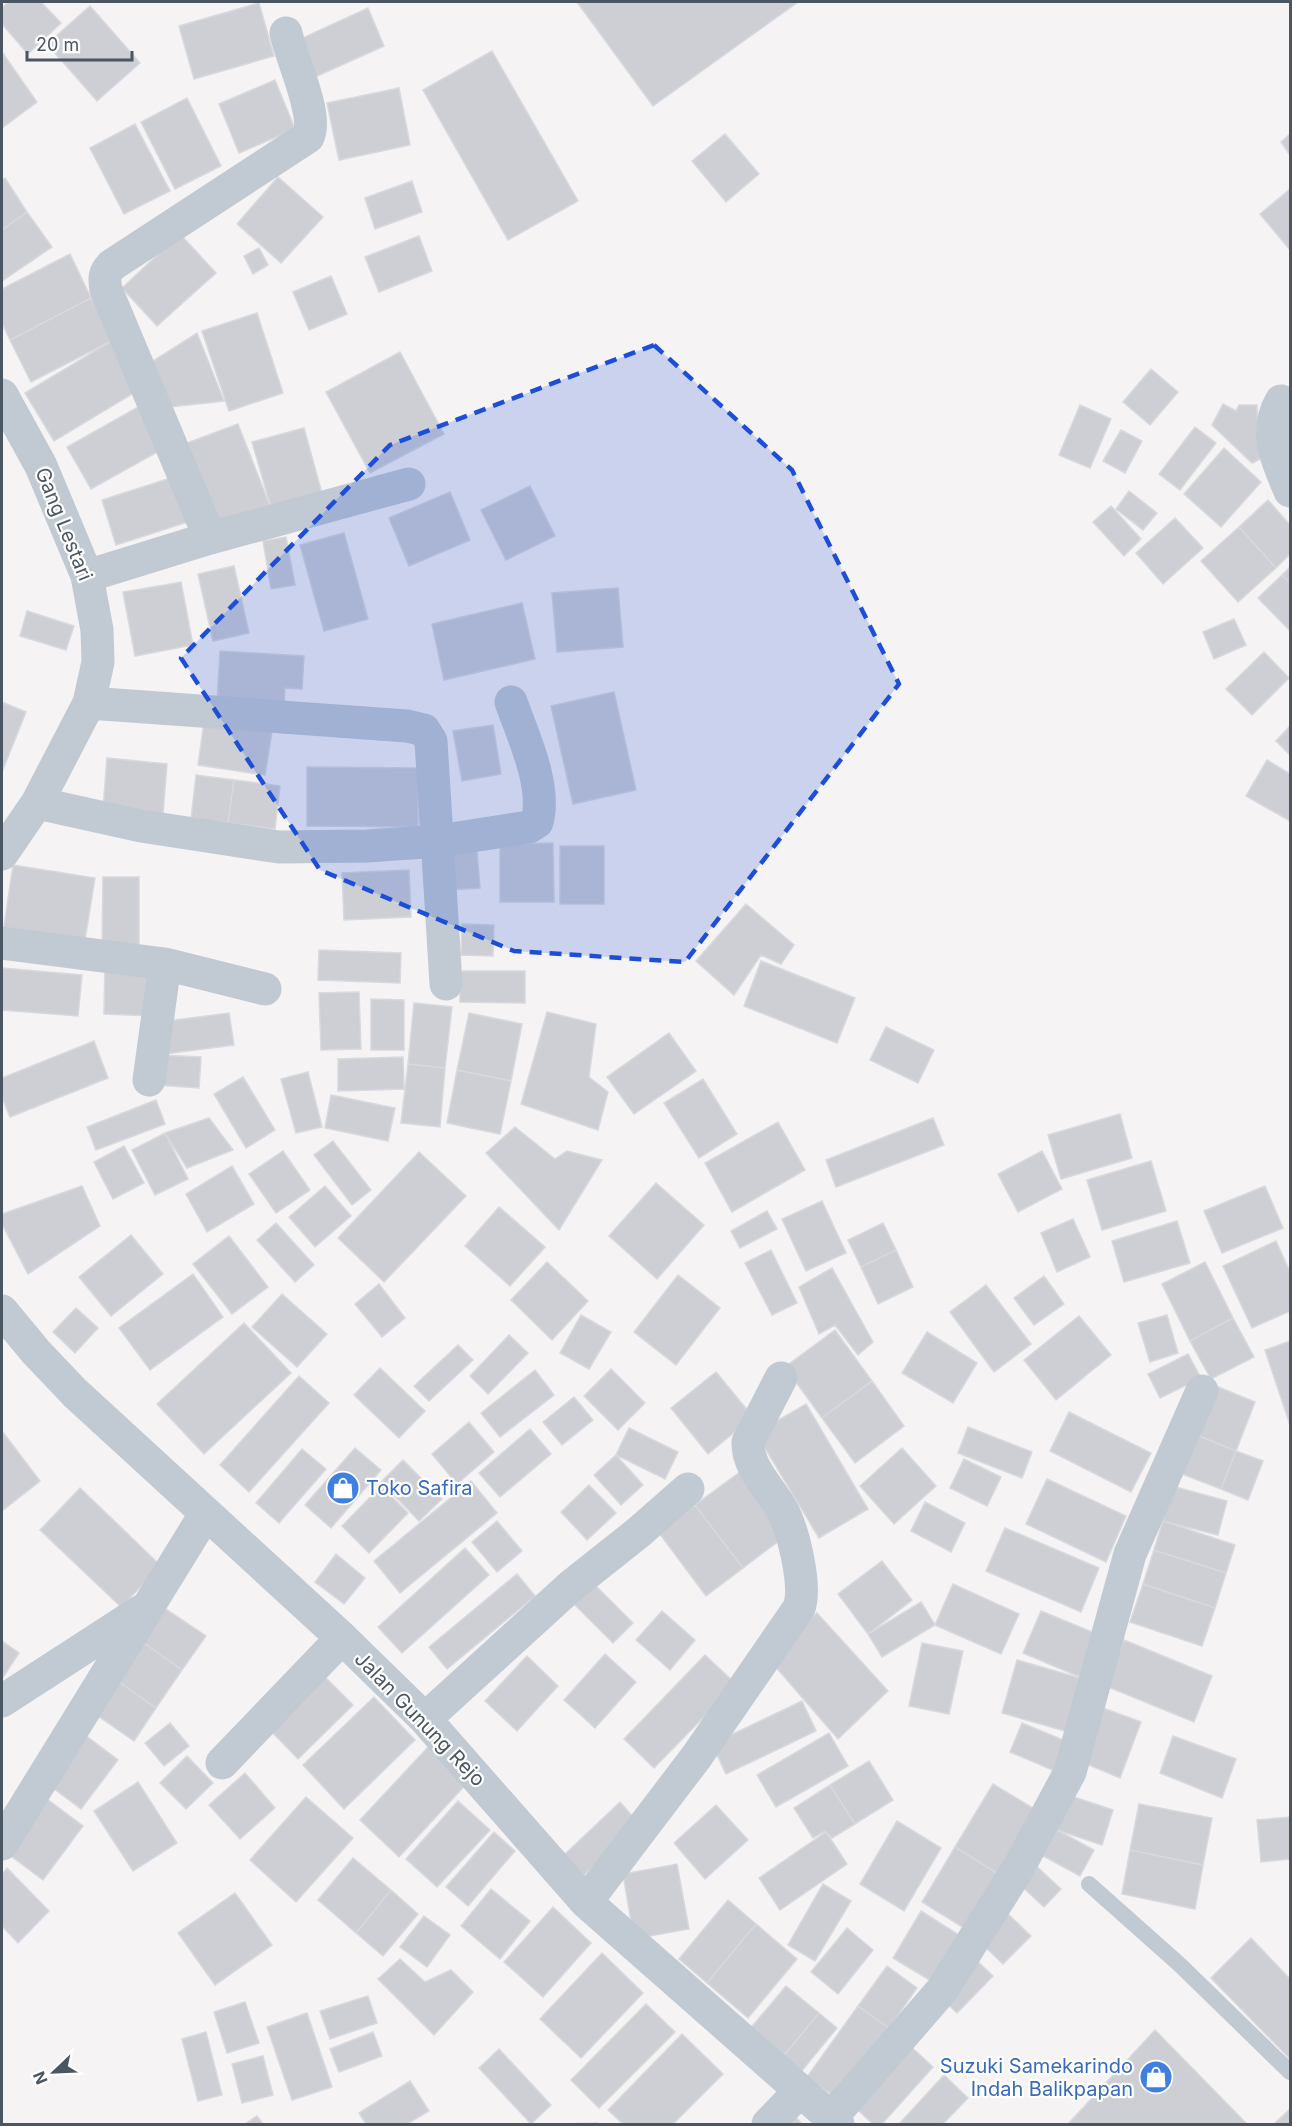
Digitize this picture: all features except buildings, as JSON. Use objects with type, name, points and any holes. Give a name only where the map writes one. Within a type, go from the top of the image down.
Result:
[{"type":"street","points":[[210,538],[110,300],[104,279],[106,271],[112,265],[308,137],[312,129],[312,120],[286,33]]},
{"type":"street","name":"Gang Lestari","points":[[2,395],[41,466],[87,576],[97,630],[98,662],[89,703],[37,803],[2,854]]},
{"type":"street","points":[[1286,397],[1274,414],[1271,432],[1279,464],[1290,491]]},
{"type":"street","points":[[87,576],[210,538],[410,484]]},
{"type":"street","points":[[37,803],[141,826],[279,847],[367,846],[439,841],[529,827],[537,822],[539,814],[535,770],[511,702]]},
{"type":"street","points":[[89,703],[407,726],[424,730],[431,741],[439,841],[446,984]]},
{"type":"street","points":[[2,943],[165,964],[265,989]]},
{"type":"street","points":[[149,1080],[165,964]]},
{"type":"street","name":"Jalan Gunung Rejo","points":[[2,1311],[36,1352],[75,1393],[342,1638],[426,1719],[585,1902],[799,2092],[835,2121]]},
{"type":"street","points":[[585,1902],[697,1756],[800,1608],[803,1589],[788,1523],[782,1509],[751,1462],[747,1451],[748,1442],[781,1378]]},
{"type":"street","points":[[835,2121],[942,1990],[1019,1867],[1070,1773],[1130,1554],[1202,1390]]},
{"type":"street","points":[[426,1719],[571,1586],[639,1532],[688,1489]]},
{"type":"street","points":[[2,1844],[206,1514]]},
{"type":"street","points":[[2,1701],[150,1605]]},
{"type":"street","points":[[222,1763],[342,1638]]},
{"type":"street","points":[[768,2124],[799,2092]]},
{"type":"lane","points":[[1089,1884],[1179,1964],[1290,2072]]},
{"type":"highlighted area","points":[[654,345],[792,470],[899,684],[685,962],[514,951],[320,870],[181,658],[390,445]]},
{"type":"place","name":"Toko Safira","points":[[343,1488]]},
{"type":"place","name":"Suzuki Samekarindo Indah Balikpapan","points":[[1156,2077]]}]
